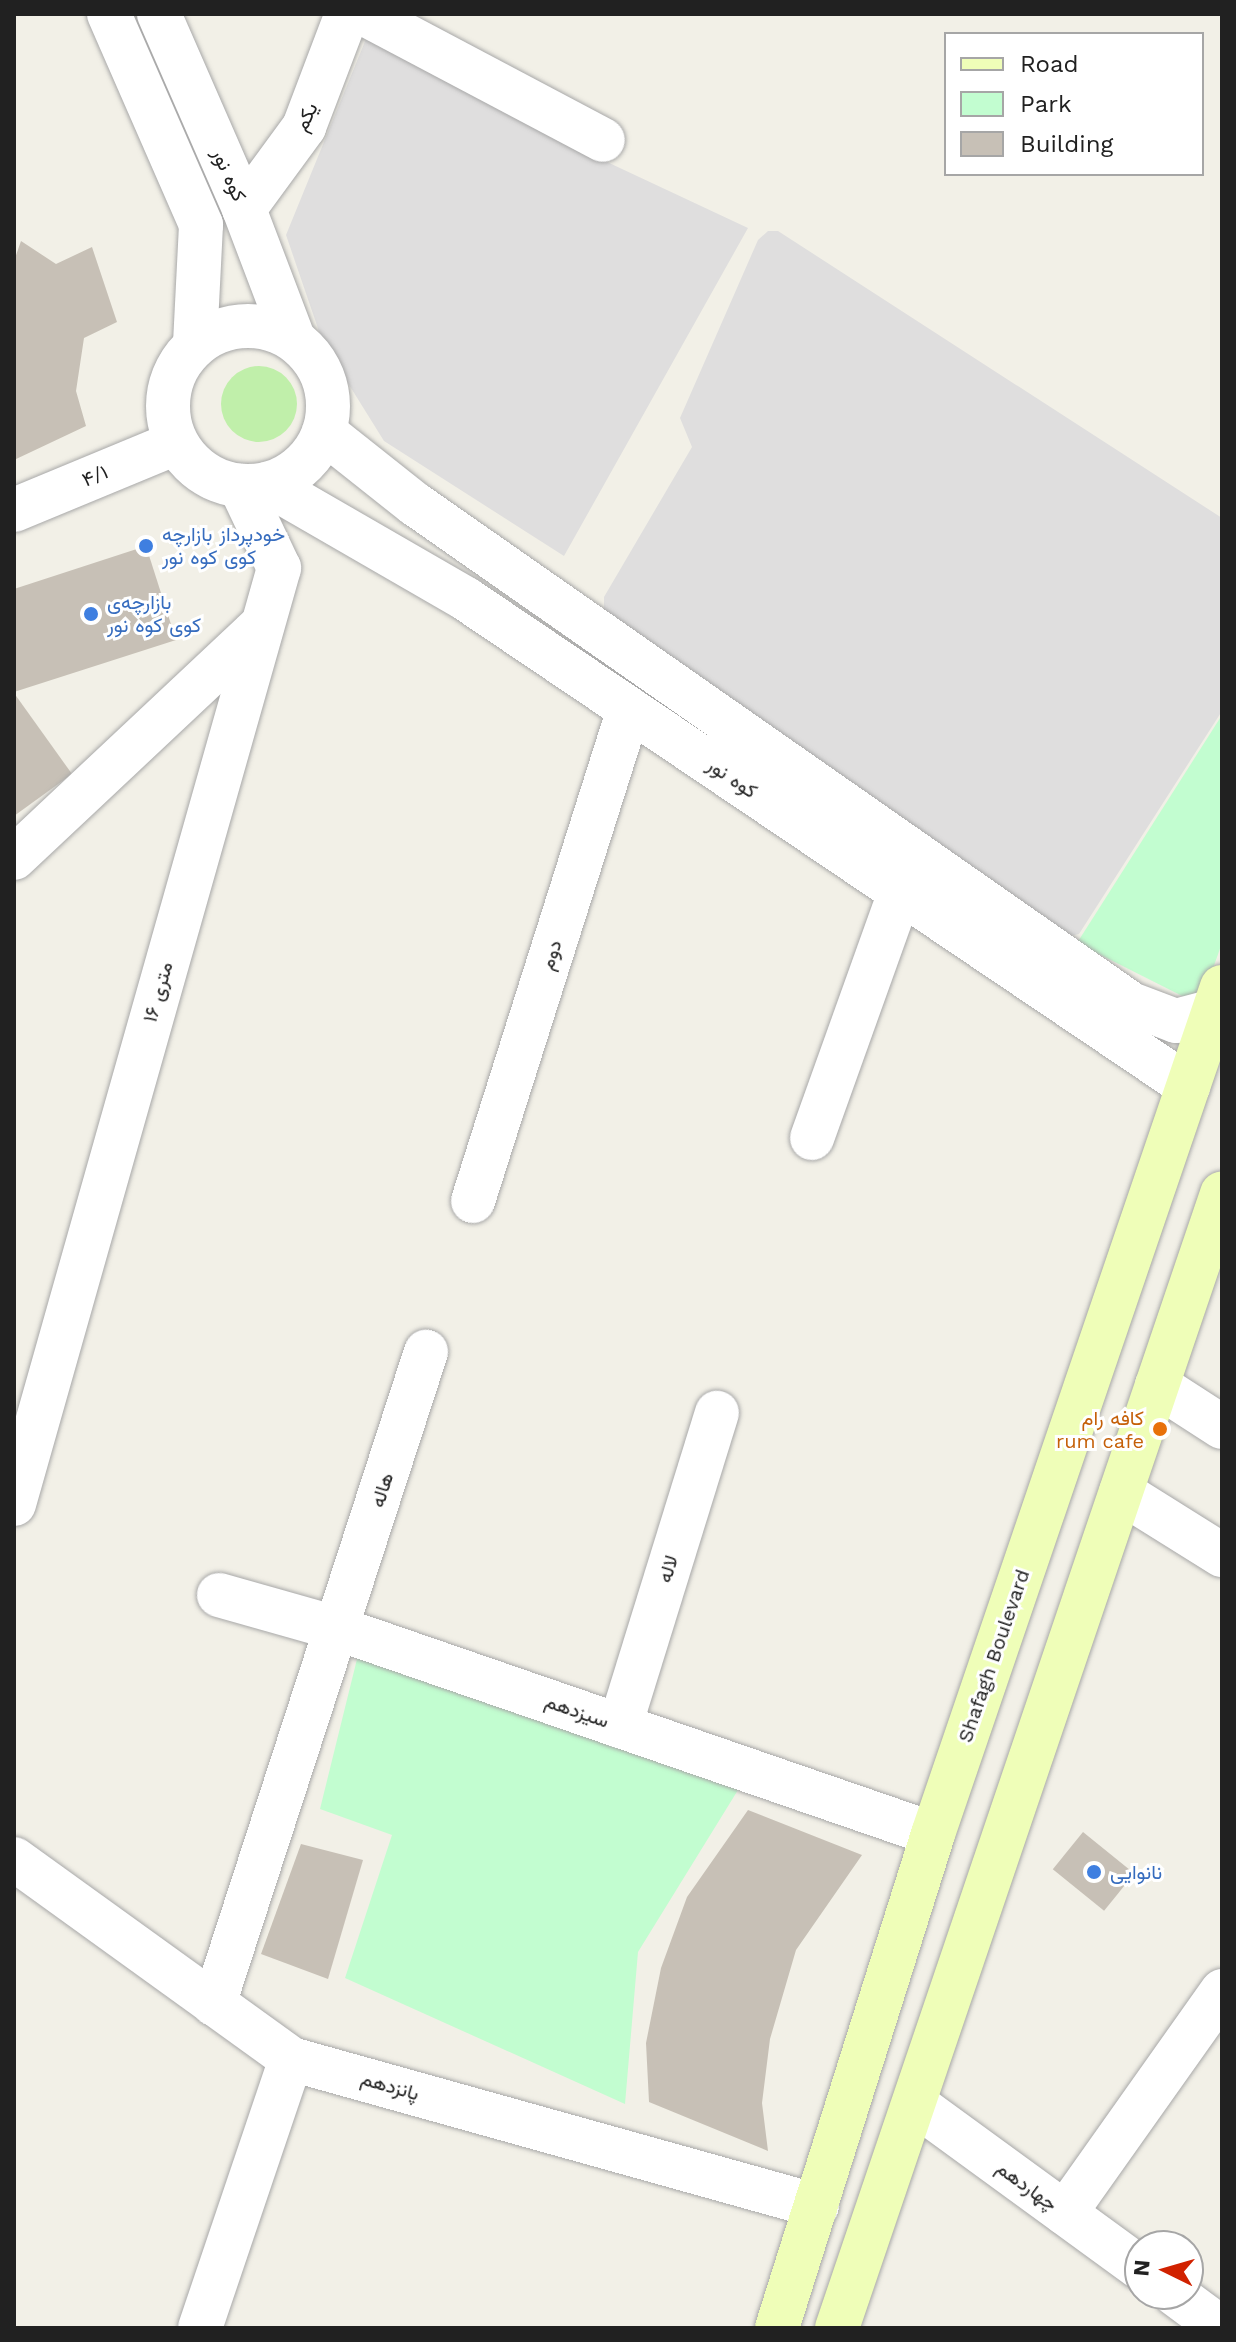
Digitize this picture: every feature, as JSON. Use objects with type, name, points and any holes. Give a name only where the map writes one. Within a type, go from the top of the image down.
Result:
[{"type":"main road","name":"Shafagh Boulevard","points":[[777,2328],[933,1834],[1218,999]]},
{"type":"main road","points":[[837,2328],[1157,1385],[1212,1258],[1222,1194]]},
{"type":"main road","points":[[979,1698],[1043,1720]]},
{"type":"street","points":[[109,14],[201,225],[195,345]]},
{"type":"street","name":"کوه نور","points":[[159,14],[244,209],[293,338]]},
{"type":"street","name":"یکم","points":[[244,209],[304,127],[347,14]]},
{"type":"street","points":[[365,14],[603,140]]},
{"type":"street","points":[[243,325],[269,328],[293,338],[324,380],[328,406],[324,432],[301,464],[254,485],[215,480],[192,464],[176,443],[168,417],[169,390],[178,365],[195,345],[218,331],[243,325]]},
{"type":"street","points":[[324,432],[415,504],[1119,995],[1176,1021],[1218,999]]},
{"type":"street","name":"۴/۱","points":[[14,510],[176,443]]},
{"type":"street","name":"کوه نور","points":[[254,485],[466,599],[1188,1086]]},
{"type":"street","name":"۱۶ متری","points":[[14,1504],[279,568],[254,485]]},
{"type":"street","points":[[14,858],[261,627]]},
{"type":"street","name":"دوم","points":[[473,1201],[629,709]]},
{"type":"street","points":[[812,1138],[900,892]]},
{"type":"street","points":[[1148,1059],[1165,1052],[1171,1034],[1162,1015]]},
{"type":"street","name":"هاله","points":[[214,2004],[339,1629],[426,1352]]},
{"type":"street","points":[[1157,1385],[1222,1427]]},
{"type":"street","name":"لاله","points":[[620,1726],[717,1413]]},
{"type":"street","points":[[1121,1492],[1222,1555]]},
{"type":"street","name":"سیزدهم","points":[[219,1595],[339,1629],[933,1834]]},
{"type":"street","name":"پانزدهم","points":[[14,1859],[291,2059],[817,2206]]},
{"type":"street","points":[[1065,2213],[1222,1991]]},
{"type":"street","points":[[200,2328],[291,2059]]},
{"type":"street","name":"چهاردهم","points":[[914,2103],[1124,2256]]},
{"type":"street","points":[[1197,2310],[1221,2328]]},
{"type":"shaded area","points":[[366,39],[558,139],[748,228],[564,556],[384,441],[323,343],[286,235]]},
{"type":"shaded area","points":[[768,231],[778,231],[1222,518],[1222,711],[1079,934],[1070,936],[604,611],[604,597],[692,447],[680,418],[758,240]]},
{"type":"green space","points":[[259,366],[274,369],[286,377],[294,389],[297,404],[294,419],[286,431],[274,439],[259,442],[244,439],[232,431],[224,419],[221,404],[224,389],[232,377],[244,369]]},
{"type":"green space","points":[[1222,715],[1222,943],[1200,1005],[1077,943]]},
{"type":"green space","points":[[358,1655],[738,1790],[638,1952],[625,2104],[345,1978],[392,1835],[320,1809]]},
{"type":"building","points":[[21,241],[56,264],[92,247],[117,322],[84,338],[76,391],[86,426],[14,460],[14,261]]},
{"type":"building","name":"بازارچه‌ی کوی کوه نور","points":[[146,546],[176,640],[14,692],[14,589]]},
{"type":"building","points":[[14,693],[72,774],[14,816]]},
{"type":"building","points":[[748,1810],[862,1855],[796,1950],[770,2039],[762,2103],[768,2151],[649,2102],[646,2043],[661,1968],[687,1897]]},
{"type":"building","name":"نانوایی","points":[[1083,1832],[1134,1874],[1104,1911],[1053,1869]]},
{"type":"building","points":[[301,1844],[363,1860],[328,1979],[261,1954]]},
{"type":"place","name":"خودپرداز بازارچه کوی کوه نور","points":[[146,546]]},
{"type":"place","name":"بازارچه‌ی کوی کوه نور","points":[[91,614]]},
{"type":"place","name":"کافه رام rum cafe","points":[[1160,1429]]},
{"type":"place","name":"نانوایی","points":[[1094,1872]]}]
